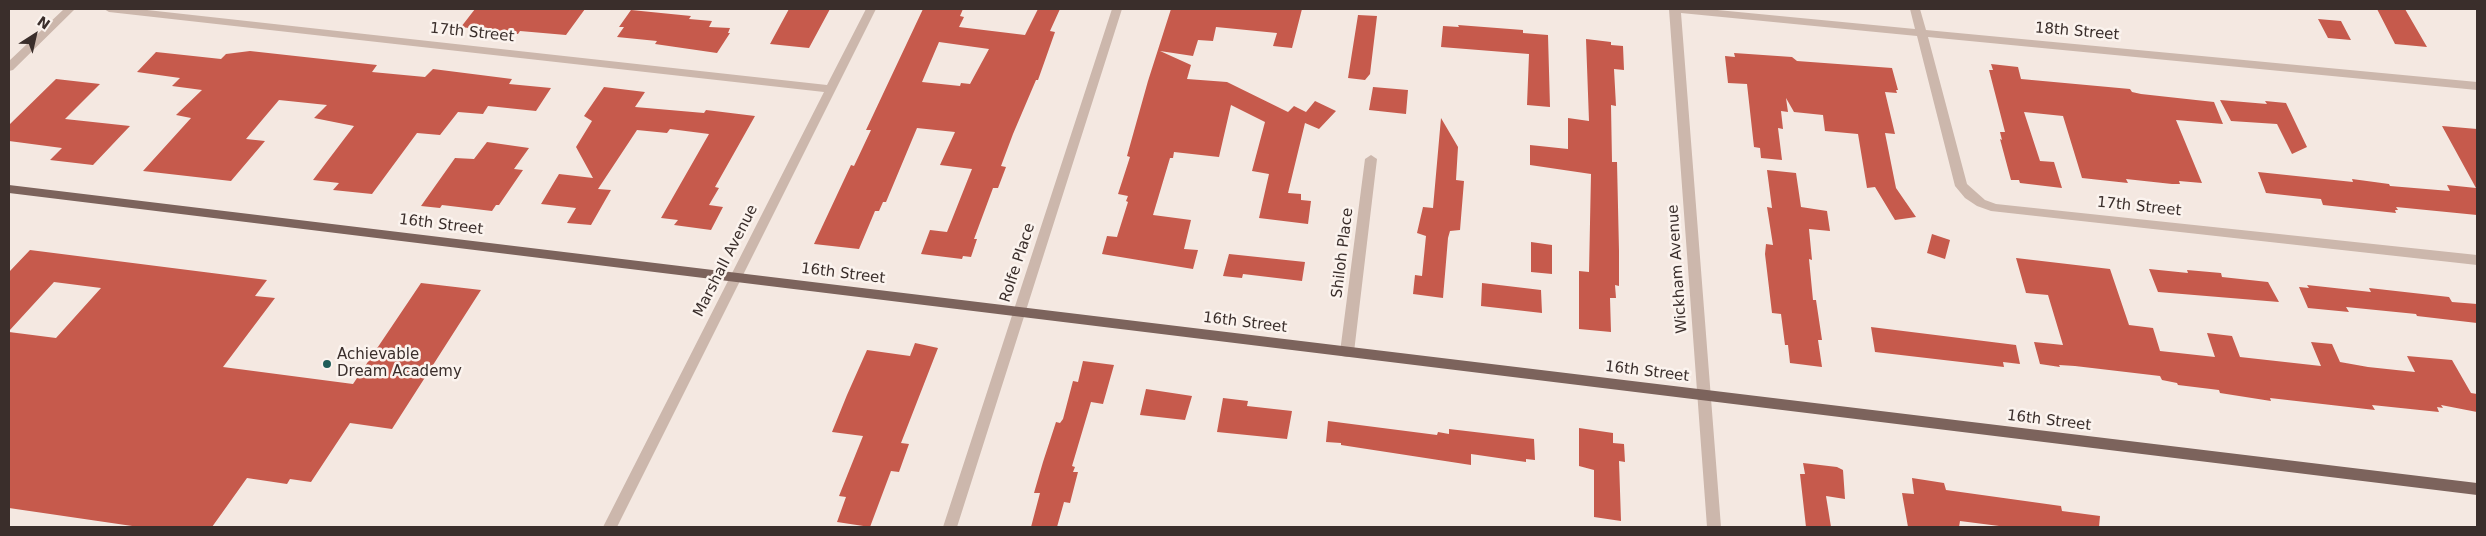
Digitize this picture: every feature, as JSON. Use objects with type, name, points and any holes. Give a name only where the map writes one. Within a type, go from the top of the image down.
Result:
[{"type":"main road","name":"16th Street","points":[[9,189],[2477,489]]},
{"type":"street","points":[[9,66],[70,9]]},
{"type":"street","name":"17th Street","points":[[109,9],[832,89]]},
{"type":"street","name":"Marshall Avenue","points":[[610,527],[871,9]]},
{"type":"street","name":"Rolfe Place","points":[[950,527],[1117,9]]},
{"type":"street","name":"18th Street","points":[[1675,9],[2477,86]]},
{"type":"street","name":"Wickham Avenue","points":[[1675,9],[1714,527]]},
{"type":"street","name":"17th Street","points":[[1915,9],[1961,186],[1969,195],[1981,203],[1996,208],[2477,260]]},
{"type":"street","name":"Shiloh Place","points":[[1347,352],[1371,159]]},
{"type":"building","points":[[475,9],[585,9],[566,35],[520,31],[518,34],[461,27]]},
{"type":"building","points":[[789,9],[830,9],[809,48],[770,44]]},
{"type":"building","points":[[923,9],[963,9],[960,16],[964,17],[959,27],[1025,35],[1038,9],[1060,9],[1050,31],[1055,32],[1038,80],[1036,80],[1013,134],[1001,166],[1006,167],[998,188],[993,188],[974,239],[977,239],[971,257],[963,256],[962,259],[921,254],[930,230],[947,232],[972,169],[940,165],[955,132],[917,128],[886,202],[883,202],[879,211],[875,211],[859,249],[814,244],[851,165],[854,166],[871,130],[866,130]],"holes":[[[939,42],[989,49],[970,84],[961,83],[960,86],[922,82]]]},
{"type":"building","points":[[1171,9],[1302,9],[1292,48],[1273,46],[1277,33],[1216,27],[1213,41],[1198,40],[1193,56],[1160,51],[1191,65],[1187,79],[1227,82],[1288,112],[1294,106],[1306,112],[1315,101],[1336,111],[1319,129],[1305,123],[1288,193],[1301,194],[1301,200],[1311,201],[1308,224],[1259,218],[1269,174],[1252,171],[1265,122],[1231,105],[1219,157],[1174,152],[1173,158],[1170,158],[1153,215],[1191,220],[1184,249],[1198,250],[1193,269],[1102,254],[1107,236],[1117,237],[1128,202],[1126,201],[1128,196],[1118,194],[1130,157],[1127,156],[1148,81]]},
{"type":"building","points":[[2377,9],[2405,9],[2427,47],[2395,44]]},
{"type":"building","points":[[631,10],[691,16],[689,19],[712,21],[709,27],[730,28],[728,33],[730,33],[717,53],[655,44],[657,41],[617,37],[624,27],[619,27]]},
{"type":"building","points":[[1358,15],[1377,16],[1370,74],[1365,80],[1348,78]]},
{"type":"building","points":[[2318,19],[2341,21],[2351,40],[2328,38]]},
{"type":"building","points":[[1458,25],[1523,30],[1523,33],[1548,35],[1550,107],[1527,105],[1529,54],[1441,47],[1443,26],[1459,27]]},
{"type":"building","points":[[1586,39],[1611,42],[1611,45],[1623,46],[1624,70],[1614,69],[1616,106],[1611,105],[1612,162],[1617,162],[1619,286],[1615,285],[1616,298],[1610,298],[1611,332],[1579,329],[1579,271],[1589,272],[1591,174],[1530,165],[1530,145],[1568,149],[1568,118],[1589,121]]},
{"type":"building","points":[[250,51],[377,65],[372,72],[425,77],[433,69],[512,79],[509,84],[551,88],[536,111],[488,106],[483,114],[458,112],[440,135],[417,133],[372,194],[333,190],[339,183],[313,180],[354,126],[314,118],[327,105],[279,100],[246,139],[265,141],[231,181],[143,171],[191,118],[176,115],[202,90],[172,86],[180,78],[137,72],[156,52],[221,59],[226,54]]},
{"type":"building","points":[[1734,53],[1792,57],[1797,61],[1892,68],[1898,90],[1896,90],[1897,93],[1885,92],[1895,134],[1885,133],[1896,188],[1916,217],[1895,220],[1875,187],[1867,188],[1858,134],[1825,131],[1823,115],[1794,112],[1786,98],[1788,112],[1781,111],[1783,129],[1778,128],[1782,160],[1761,158],[1760,148],[1754,147],[1747,84],[1728,83],[1725,56],[1735,57]]},
{"type":"building","points":[[1991,64],[2018,67],[2021,79],[2130,89],[2132,92],[2141,94],[2214,102],[2223,124],[2176,120],[2202,183],[2179,181],[2180,184],[2172,184],[2126,179],[2128,183],[2082,178],[2063,116],[2024,112],[2040,161],[2054,162],[2062,188],[2020,183],[2019,180],[2011,180],[2000,139],[2002,140],[2000,132],[2005,132],[1989,70],[1993,70]]},
{"type":"building","points":[[56,79],[100,84],[65,119],[130,126],[93,165],[50,160],[62,148],[9,141],[9,125]]},
{"type":"building","points":[[604,87],[645,92],[635,107],[704,113],[706,110],[755,116],[715,187],[719,188],[709,205],[723,207],[711,230],[674,225],[678,220],[661,218],[709,134],[670,129],[667,133],[637,130],[598,189],[611,190],[591,225],[567,223],[576,208],[541,204],[559,174],[593,178],[576,147],[592,121],[584,116]]},
{"type":"building","points":[[1373,87],[1408,90],[1406,114],[1369,110]]},
{"type":"building","points":[[2220,100],[2267,104],[2265,101],[2286,103],[2307,147],[2292,154],[2277,124],[2231,121]]},
{"type":"building","points":[[1441,118],[1458,147],[1456,180],[1464,181],[1460,230],[1450,231],[1448,238],[1443,298],[1413,294],[1415,275],[1422,276],[1426,236],[1417,233],[1423,207],[1433,208]]},
{"type":"building","points":[[2442,126],[2477,129],[2477,215],[2396,207],[2398,210],[2395,210],[2396,213],[2323,205],[2321,199],[2266,193],[2258,172],[2353,182],[2352,179],[2389,184],[2390,186],[2450,191],[2447,185],[2476,188]]},
{"type":"building","points":[[487,142],[529,148],[514,169],[523,170],[499,205],[496,205],[492,211],[442,205],[440,208],[421,206],[455,158],[474,159]]},
{"type":"building","points":[[1767,170],[1796,173],[1801,207],[1827,211],[1830,231],[1809,229],[1812,260],[1809,259],[1813,300],[1816,300],[1822,340],[1818,340],[1822,367],[1790,363],[1788,345],[1785,345],[1781,314],[1772,313],[1765,254],[1766,244],[1773,245],[1767,207],[1772,208]]},
{"type":"building","points":[[1932,234],[1950,240],[1945,259],[1927,253]]},
{"type":"building","points":[[1531,242],[1552,245],[1552,274],[1531,272]]},
{"type":"building","points":[[30,250],[267,280],[255,296],[275,298],[223,367],[353,384],[421,283],[481,290],[392,429],[350,423],[311,482],[290,479],[287,484],[247,478],[212,527],[139,527],[9,508],[9,332],[56,338],[101,288],[54,282],[9,331],[9,272]]},
{"type":"building","points":[[1229,254],[1305,262],[1302,281],[1243,274],[1242,278],[1223,276]]},
{"type":"building","points":[[2016,258],[2110,269],[2129,325],[2153,328],[2160,351],[2215,357],[2207,333],[2232,336],[2240,357],[2321,366],[2311,342],[2332,344],[2340,362],[2368,367],[2415,372],[2407,356],[2452,360],[2471,393],[2477,394],[2477,412],[2441,405],[2443,408],[2437,407],[2439,412],[2372,405],[2375,410],[2270,398],[2271,401],[2220,393],[2219,390],[2178,385],[2177,383],[2162,380],[2160,376],[2040,364],[2034,342],[2063,345],[2048,295],[2026,293]]},
{"type":"building","points":[[2149,269],[2188,273],[2187,270],[2221,273],[2222,277],[2268,282],[2279,302],[2158,292]]},
{"type":"building","points":[[1482,283],[1541,290],[1542,313],[1481,306]]},
{"type":"building","points":[[2307,285],[2371,292],[2369,288],[2449,297],[2452,302],[2477,304],[2477,323],[2417,316],[2416,314],[2346,307],[2349,312],[2308,308],[2299,287],[2309,288]]},
{"type":"building","points":[[1871,327],[2016,345],[2020,364],[2003,362],[2004,367],[1875,352]]},
{"type":"building","points":[[915,343],[938,348],[901,443],[909,444],[899,472],[891,471],[870,527],[837,522],[846,497],[839,496],[863,436],[832,432],[847,395],[867,350],[910,356]]},
{"type":"building","points":[[1083,361],[1114,365],[1103,404],[1091,402],[1072,466],[1075,467],[1073,472],[1078,472],[1070,503],[1064,502],[1057,527],[1031,527],[1040,493],[1034,493],[1043,462],[1056,422],[1060,423],[1063,419],[1073,381],[1078,382]]},
{"type":"building","points":[[1146,389],[1192,396],[1185,420],[1140,415]]},
{"type":"building","points":[[1223,398],[1248,401],[1247,406],[1292,411],[1287,439],[1217,432]]},
{"type":"building","points":[[1328,421],[1437,435],[1438,432],[1449,434],[1449,429],[1534,439],[1535,460],[1526,459],[1526,462],[1471,454],[1471,465],[1341,445],[1341,443],[1326,442]]},
{"type":"building","points":[[1579,428],[1613,433],[1613,443],[1624,444],[1625,462],[1619,461],[1621,521],[1594,517],[1594,470],[1579,466]]},
{"type":"building","points":[[1803,463],[1837,467],[1843,470],[1845,499],[1826,496],[1831,527],[1806,527],[1800,474],[1805,474]]},
{"type":"building","points":[[1912,478],[1944,483],[1946,490],[2061,506],[2062,511],[2100,516],[2099,527],[2007,527],[1960,521],[1959,527],[1908,527],[1902,493],[1914,494]]},
{"type":"place","name":"Achievable Dream Academy","points":[[327,364]]}]
